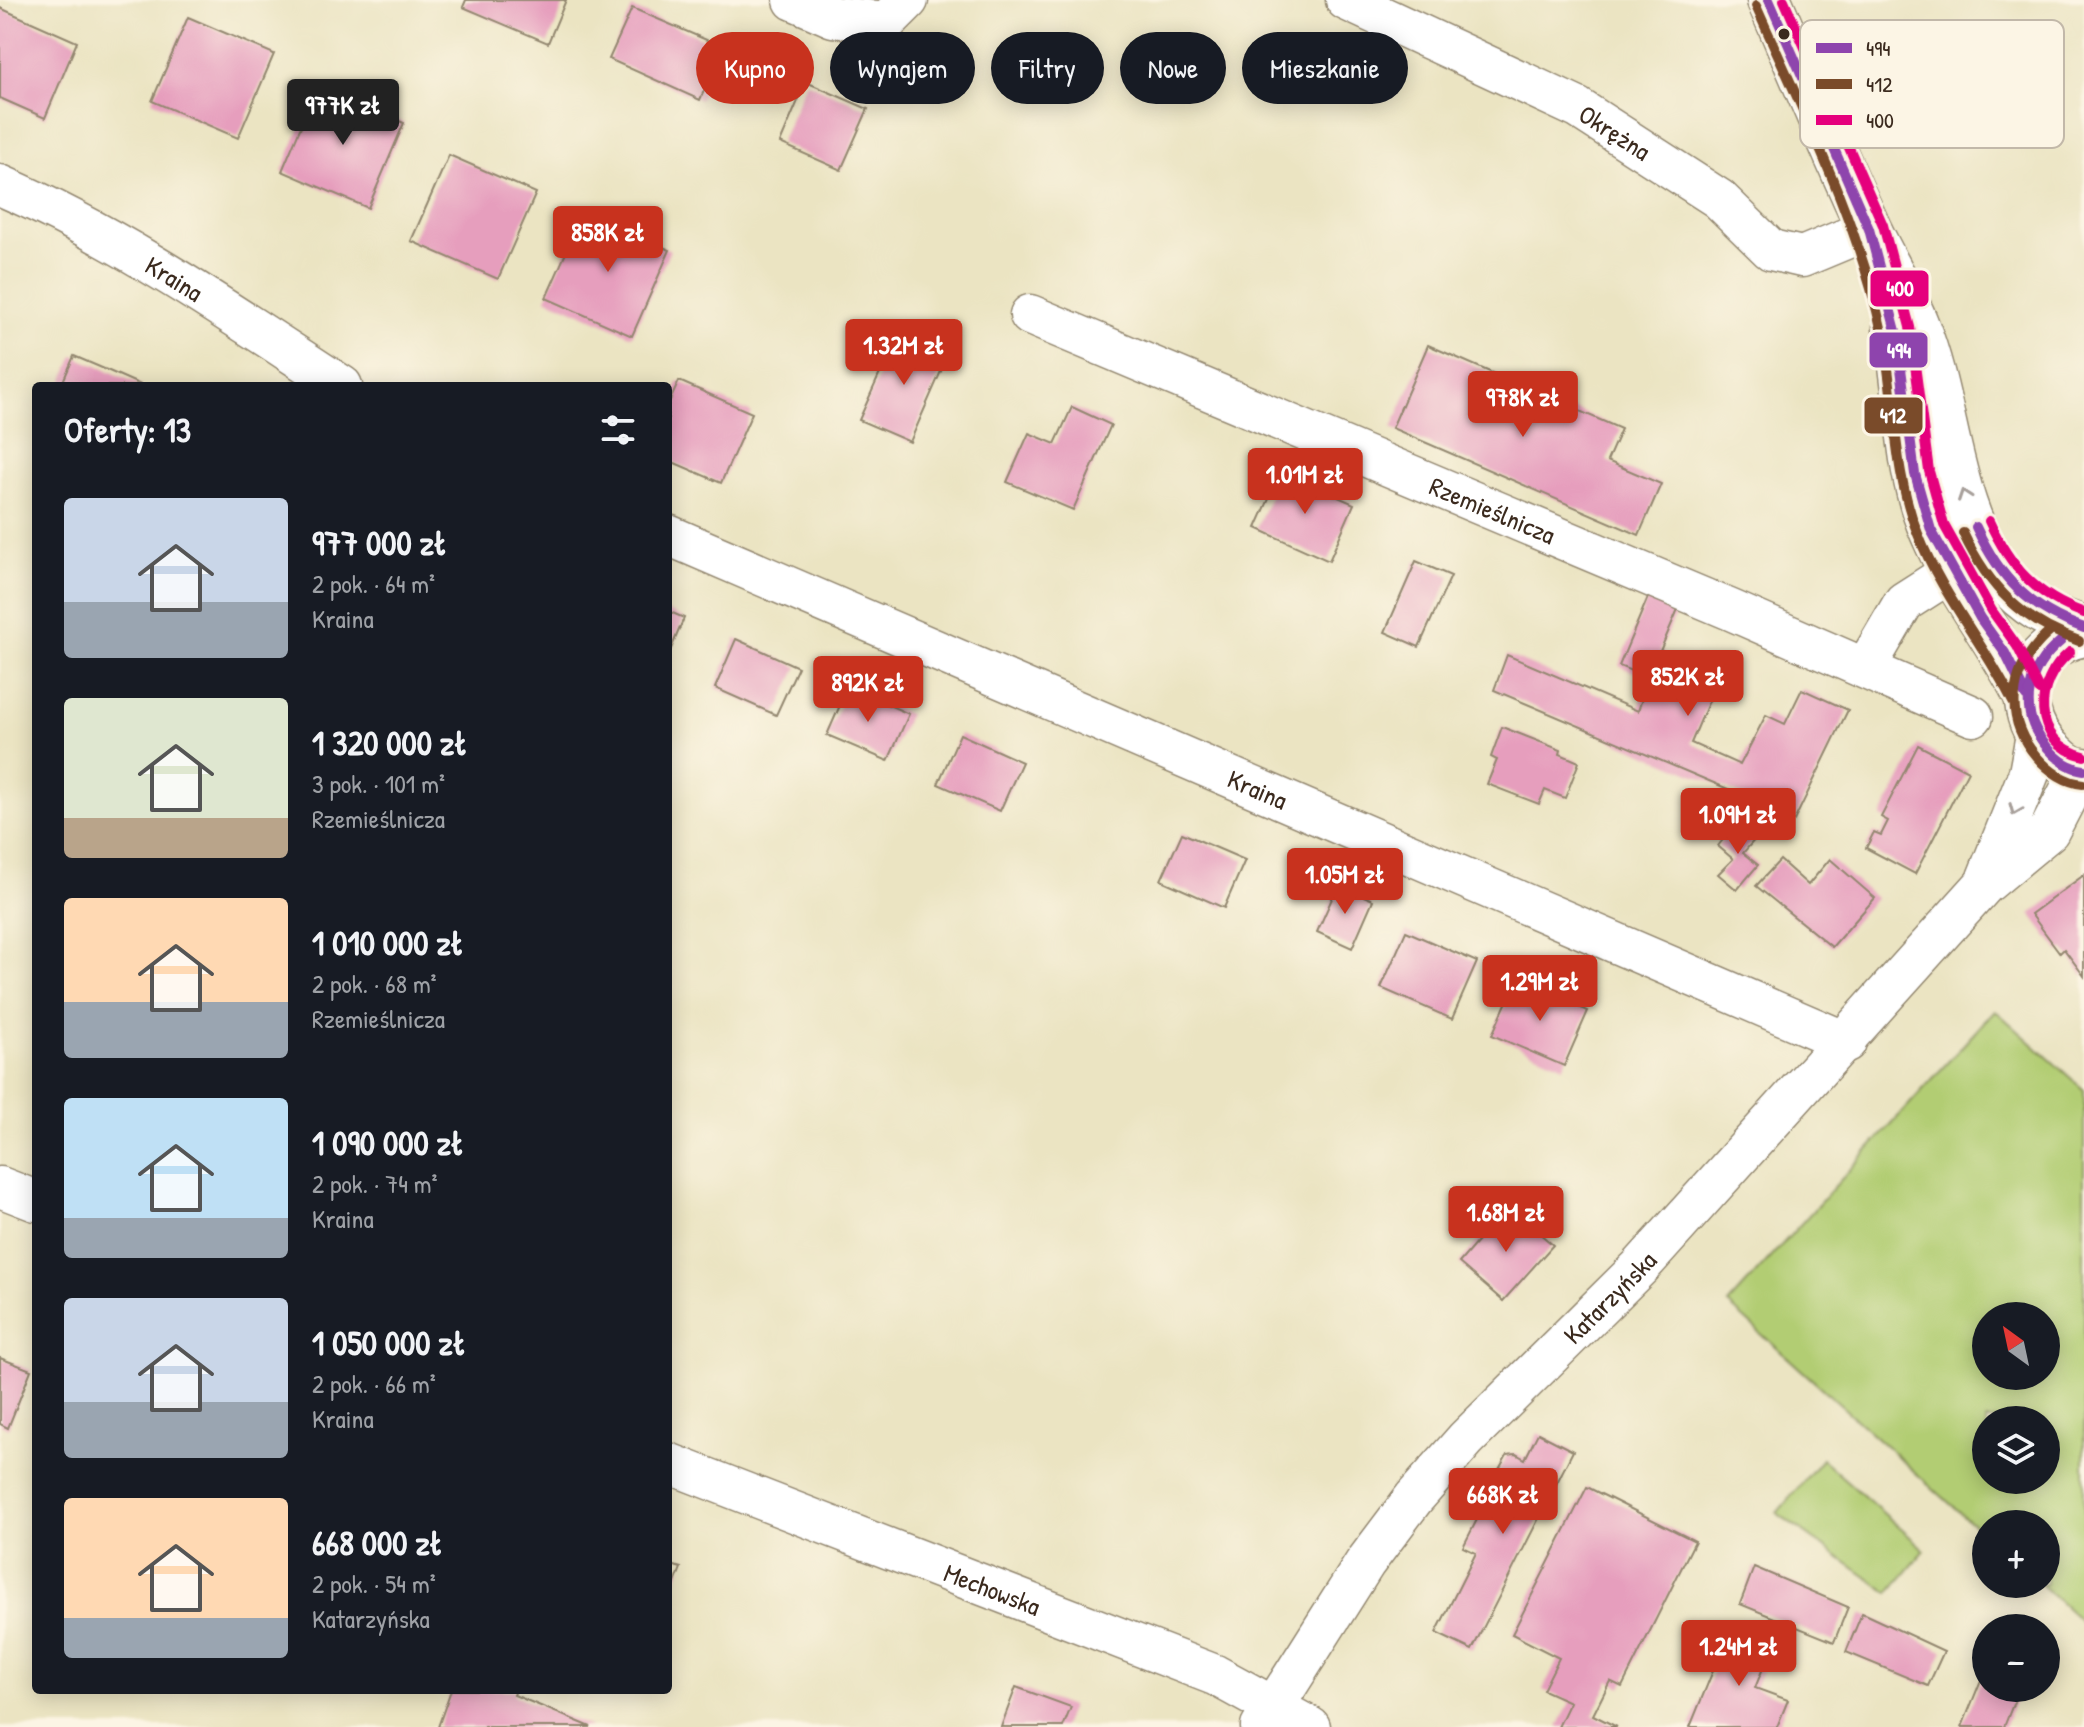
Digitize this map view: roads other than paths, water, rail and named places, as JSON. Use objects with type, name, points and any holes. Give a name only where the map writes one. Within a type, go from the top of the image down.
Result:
[{"type":"street","points":[[794,0],[833,17],[886,22],[908,0]]},
{"type":"street","name":"Okrężna","points":[[1346,0],[1578,108],[1719,199],[1771,250],[1802,257],[1869,229]]},
{"type":"street","points":[[1769,0],[1800,71]]},
{"type":"street","points":[[1834,148],[1869,229],[1918,327],[1940,400],[1968,560],[2005,653],[2031,716],[2063,762],[2083,772]]},
{"type":"street","name":"Kraina","points":[[0,185],[77,222],[155,266],[336,382]]},
{"type":"street","name":"Rzemieślnicza","points":[[1030,315],[1866,667],[1973,716]]},
{"type":"street","name":"Kraina","points":[[672,537],[1846,1042]]},
{"type":"street","points":[[1968,560],[2004,579],[2028,603],[2050,618],[2084,631]]},
{"type":"street","points":[[1866,667],[1904,602],[1968,560]]},
{"type":"street","points":[[2031,716],[2029,679],[2049,649],[2084,631]]},
{"type":"street","name":"Katarzyńska","points":[[1984,885],[2029,773],[2031,716]]},
{"type":"street","name":"Katarzyńska","points":[[1267,1717],[1365,1563],[1414,1498],[1466,1439],[1640,1267],[1846,1042],[1984,885],[2049,831],[2083,772]]},
{"type":"street","points":[[0,1187],[32,1199]]},
{"type":"street","name":"Mechowska","points":[[672,1465],[1215,1675],[1267,1717],[1310,1727]]}]
